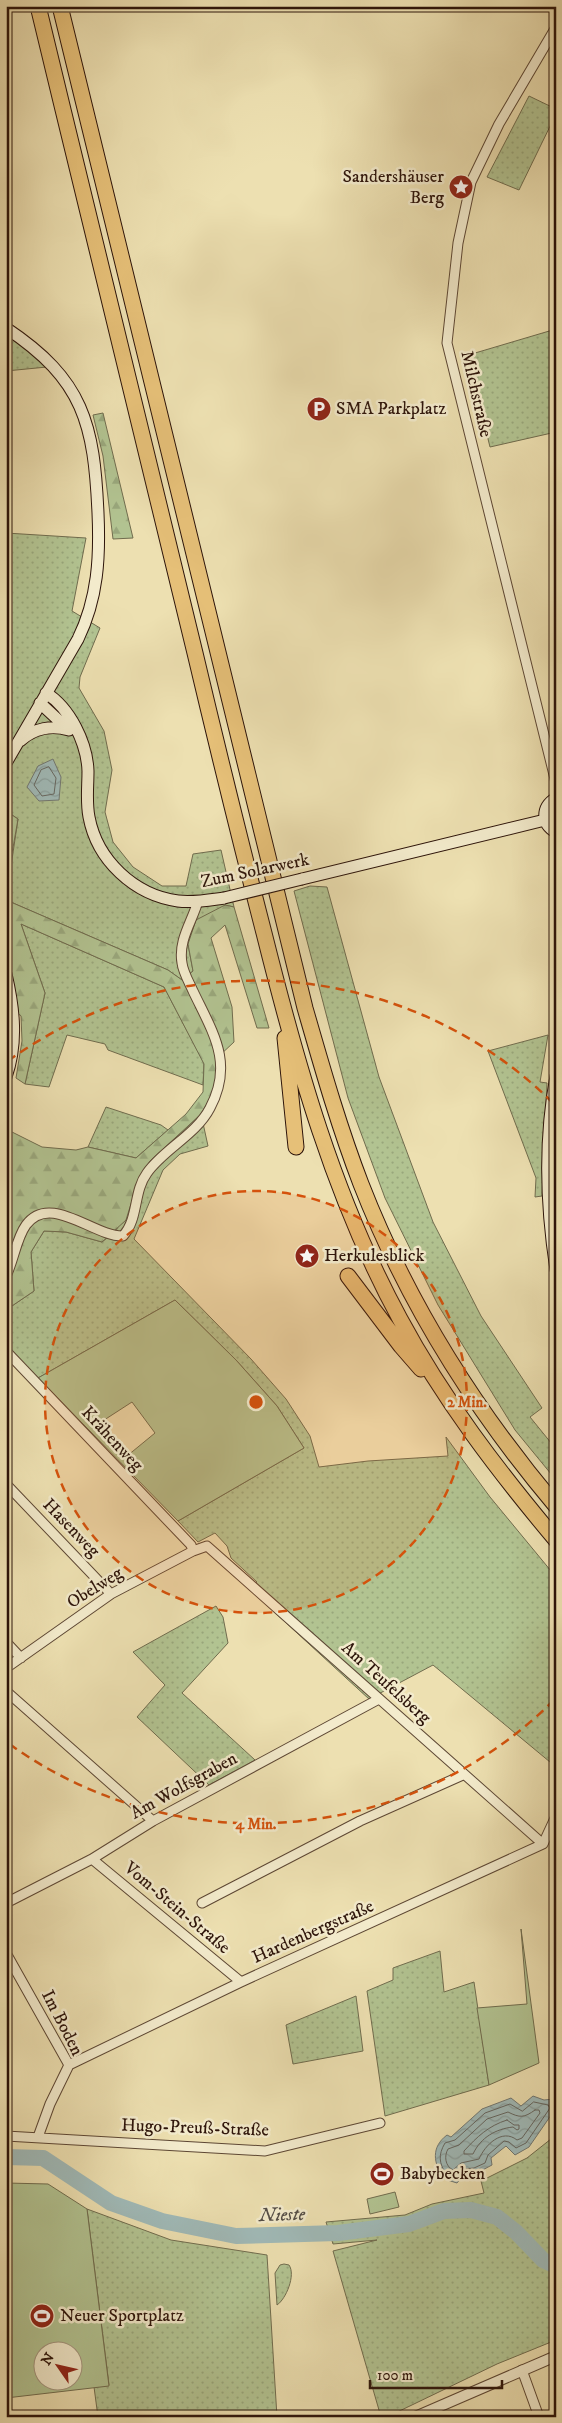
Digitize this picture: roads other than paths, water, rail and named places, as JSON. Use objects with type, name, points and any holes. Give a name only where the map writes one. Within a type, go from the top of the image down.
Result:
[{"type":"highway","points":[[38,6],[284,1014],[306,1090],[341,1191],[360,1237],[400,1319],[445,1396],[482,1448],[556,1540]]},
{"type":"highway","points":[[60,6],[305,1008],[343,1134],[384,1238],[420,1310],[464,1384],[498,1434],[556,1506]]},
{"type":"highway","points":[[284,1014],[285,1055],[296,1146]]},
{"type":"highway","points":[[348,1276],[401,1346],[445,1396]]},
{"type":"main road","points":[[6,328],[38,351],[65,382],[85,419],[96,461],[99,536],[95,591],[83,629],[6,763]]},
{"type":"main road","name":"Zum Solarwerk","points":[[46,693],[66,711],[87,763],[87,805],[91,826],[98,844],[108,860],[130,881],[148,892],[178,901],[224,898],[545,820]]},
{"type":"main road","name":"Zum Solarwerk","points":[[40,703],[74,733]]},
{"type":"main road","points":[[15,748],[24,738],[36,731],[49,727],[74,733]]},
{"type":"main road","points":[[556,798],[546,806],[545,820],[549,828],[556,832]]},
{"type":"main road","points":[[6,974],[14,1016],[14,1034],[13,1054],[6,1076]]},
{"type":"main road","points":[[556,1076],[550,1125],[548,1175],[556,1270]]},
{"type":"street","name":"Milchstraße","points":[[556,27],[499,124],[471,182],[457,252],[447,343],[556,783]]},
{"type":"street","points":[[6,1276],[23,1230],[30,1220],[41,1214],[54,1212],[106,1233],[123,1236],[132,1222],[142,1180],[155,1162],[203,1120],[210,1110],[222,1079],[222,1059],[214,1035],[182,963],[183,937],[198,901]]},
{"type":"street","name":"Krähenweg","points":[[6,1351],[191,1545],[194,1551]]},
{"type":"street","name":"Hasenweg","points":[[6,1484],[112,1594]]},
{"type":"street","name":"Obelweg","points":[[6,1668],[112,1594],[207,1546]]},
{"type":"street","name":"Am Teufelsberg","points":[[207,1546],[543,1844]]},
{"type":"street","points":[[6,1642],[20,1658]]},
{"type":"street","points":[[6,1691],[153,1821]]},
{"type":"street","name":"Am Wolfsgraben","points":[[6,1904],[92,1859],[153,1821],[379,1699]]},
{"type":"street","points":[[202,1903],[360,1821],[463,1775]]},
{"type":"street","points":[[543,1844],[556,1816]]},
{"type":"street","name":"Hardenbergstraße","points":[[69,2065],[240,1982],[543,1844]]},
{"type":"street","name":"Vom-Stein-Straße","points":[[92,1859],[240,1982]]},
{"type":"street","name":"Im Boden","points":[[6,1953],[69,2065],[50,2104],[38,2137]]},
{"type":"street","name":"Hugo-Preuß-Straße","points":[[6,2136],[265,2151],[380,2123]]},
{"type":"street","points":[[415,2417],[556,2356]]},
{"type":"street","points":[[522,2370],[540,2417]]},
{"type":"water","points":[[53,759],[61,777],[59,800],[39,801],[27,787],[38,766]]},
{"type":"water","points":[[533,2096],[544,2100],[554,2099],[556,2108],[529,2147],[515,2155],[506,2146],[491,2158],[492,2165],[475,2174],[465,2173],[457,2183],[444,2179],[440,2173],[435,2156],[438,2145],[447,2135],[451,2137],[482,2109],[511,2098],[521,2106]]},
{"type":"waterway","name":"Nieste","points":[[6,2157],[43,2158],[111,2203],[162,2221],[236,2236],[338,2233],[409,2224],[444,2211],[471,2210],[497,2217],[516,2232],[543,2260],[556,2266]]},
{"type":"place","name":"Sandershäuser Berg","points":[[461,187]]},
{"type":"place","name":"SMA Parkplatz","points":[[319,409]]},
{"type":"place","name":"Herkulesblick","points":[[307,1256]]},
{"type":"place","name":"Babybecken","points":[[382,2174]]},
{"type":"place","name":"Neuer Sportplatz","points":[[42,2316]]}]
